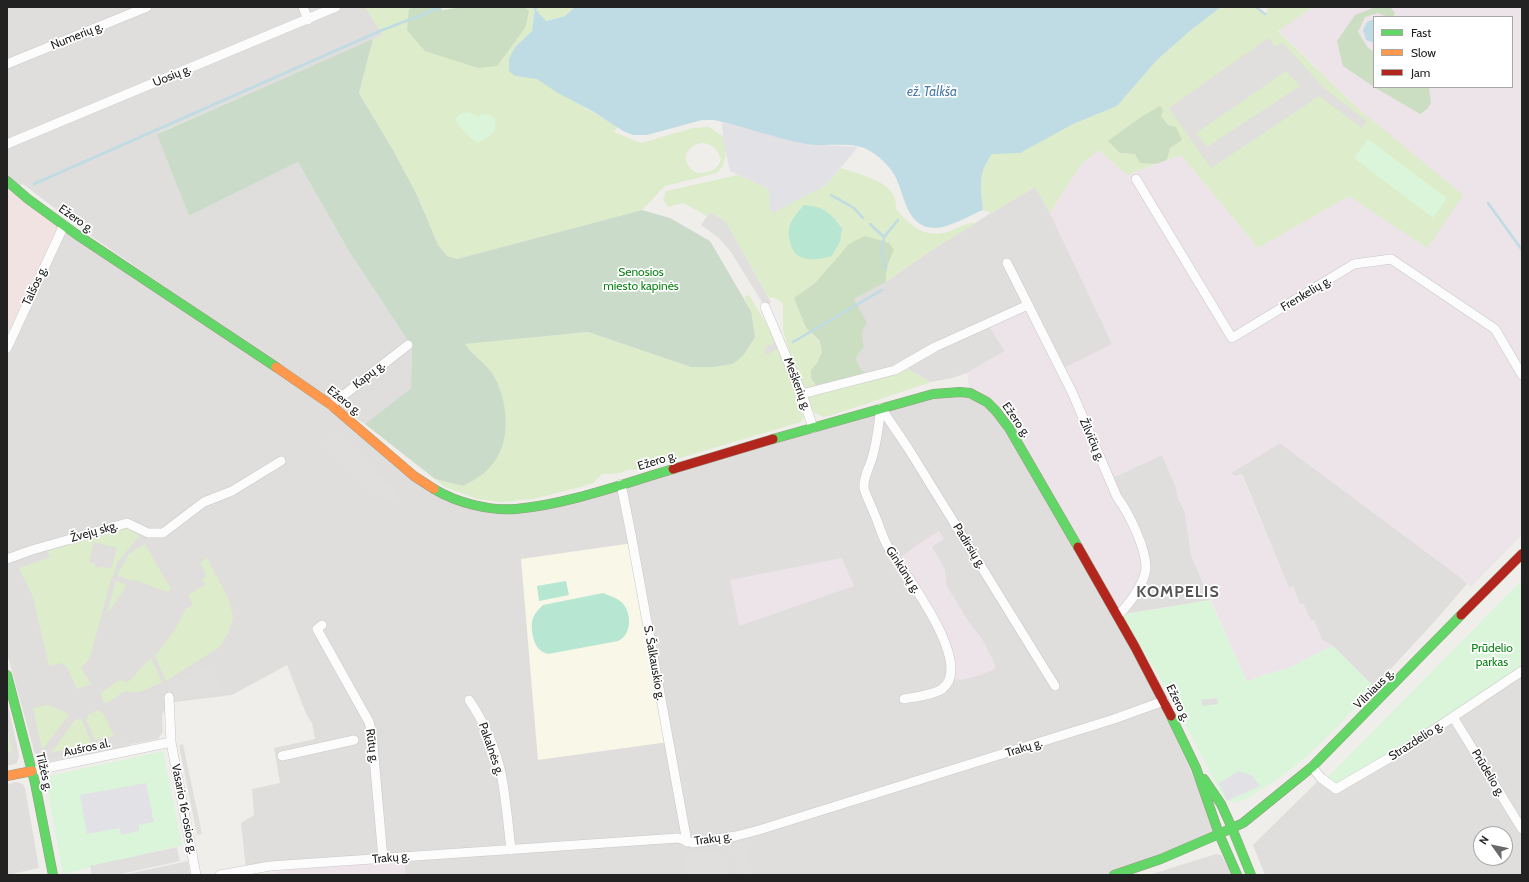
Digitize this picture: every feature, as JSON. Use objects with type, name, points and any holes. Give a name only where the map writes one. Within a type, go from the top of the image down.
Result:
[{"type":"main road","name":"Ežero g.","points":[[7,181],[28,199],[64,225],[331,405],[414,476],[441,493],[466,503],[482,507],[500,509],[536,506],[621,484],[754,444],[933,394],[951,392],[970,393],[987,402],[996,411],[1018,444],[1118,615],[1164,701],[1196,768],[1219,834],[1237,875]]},
{"type":"main road","name":"Vilniaus g.","points":[[1232,828],[1243,823],[1312,767],[1522,554]]},
{"type":"main road","name":"Tilžės g.","points":[[7,675],[32,771],[53,875]]},
{"type":"main road","name":"Ežero g.","points":[[1196,768],[1221,804],[1252,875]]},
{"type":"main road","name":"Aušros al.","points":[[7,776],[32,771]]},
{"type":"main road","points":[[1114,875],[1161,859],[1232,828]]},
{"type":"street","name":"Numerių g.","points":[[7,64],[147,7]]},
{"type":"street","points":[[303,7],[308,20]]},
{"type":"street","name":"Uosių g.","points":[[7,144],[308,20],[336,7]]},
{"type":"street","name":"Frenkelių g.","points":[[1136,179],[1232,338],[1354,264],[1391,259],[1495,329],[1522,374]]},
{"type":"street","name":"Talšos g.","points":[[7,348],[64,225]]},
{"type":"street","name":"Žilvičių g.","points":[[1007,263],[1072,392],[1117,497],[1127,510],[1140,543],[1146,569],[1144,576],[1130,603],[1118,615]]},
{"type":"street","points":[[802,394],[895,370],[935,347],[1028,305]]},
{"type":"street","name":"Meškerių g.","points":[[764,307],[802,394],[813,428]]},
{"type":"street","name":"Kapų g.","points":[[331,405],[408,345]]},
{"type":"street","name":"Padirsių g.","points":[[881,408],[908,448],[1055,686]]},
{"type":"street","name":"Ginkūnų g.","points":[[881,408],[872,459],[865,478],[864,489],[887,545],[918,593],[943,636],[948,648],[950,662],[949,678],[942,690],[904,700]]},
{"type":"street","name":"Žvejų skg.","points":[[7,559],[32,550],[127,523],[148,532],[163,533],[204,502],[232,491],[281,461]]},
{"type":"street","name":"S. Šalkauskio g.","points":[[621,484],[632,534],[687,842]]},
{"type":"street","name":"Rūtų g.","points":[[322,625],[317,629],[371,728],[383,859]]},
{"type":"street","name":"Strazdelio g.","points":[[1312,767],[1321,778],[1336,789],[1408,747],[1522,672]]},
{"type":"street","name":"Vasario 16-osios g.","points":[[169,697],[172,742],[196,875]]},
{"type":"street","name":"Pakalnės g.","points":[[469,700],[478,713],[501,772],[511,850]]},
{"type":"street","name":"Trakų g.","points":[[220,875],[270,866],[678,838],[693,843],[736,836],[802,818],[844,803],[929,778],[1114,719],[1164,701]]},
{"type":"street","name":"Prūdelio g.","points":[[1453,717],[1522,829]]},
{"type":"street","points":[[282,756],[354,740]]},
{"type":"street","name":"Aušros al.","points":[[32,771],[172,742]]},
{"type":"shaded area","points":[[7,7],[365,7],[383,35],[158,133],[189,216],[298,162],[350,253],[412,347],[411,388],[365,424],[91,236],[23,184],[14,188],[7,181]]},
{"type":"shaded area","points":[[1313,7],[1522,7],[1522,535],[1471,587],[1460,577],[1280,443],[1231,473],[1235,476],[1241,474],[1289,588],[1293,586],[1300,604],[1303,603],[1311,621],[1314,620],[1322,640],[1333,646],[1289,668],[1263,675],[1247,682],[1191,555],[1185,512],[1178,498],[1176,487],[1162,455],[1110,479],[1127,510],[1146,569],[1118,615],[1009,428],[970,393],[967,373],[1005,351],[987,323],[1028,305],[1060,370],[1112,344],[1050,213],[1081,164],[1099,150],[1127,175],[1181,155],[1258,248],[1349,196],[1427,248],[1354,105],[1278,30]]},
{"type":"shaded area","points":[[1268,38],[1276,47],[1282,42],[1325,89],[1367,121],[1362,128],[1319,96],[1211,168],[1169,108]],"holes":[[[1286,71],[1300,86],[1207,147],[1196,133]]]},
{"type":"shaded area","points":[[722,122],[806,144],[858,147],[826,185],[773,213],[770,210],[769,189],[730,171],[724,146]]},
{"type":"shaded area","points":[[7,181],[64,225],[16,328],[7,330]]},
{"type":"shaded area","points":[[1035,187],[1050,213],[1113,344],[1060,370],[988,324],[1005,351],[967,373],[952,378],[931,382],[906,368],[868,375],[861,369],[856,359],[858,354],[864,348],[862,333],[864,326],[854,299],[886,282],[924,255]]},
{"type":"shaded area","points":[[710,212],[726,222],[771,302],[765,307],[731,252],[719,238],[701,225]]},
{"type":"shaded area","points":[[64,225],[211,323],[441,493],[515,509],[960,392],[1110,479],[1162,455],[1176,487],[1178,498],[1185,512],[1191,555],[1210,600],[1118,615],[1135,647],[1219,834],[1114,875],[405,875],[404,857],[246,870],[241,823],[254,815],[252,789],[280,783],[274,748],[315,739],[312,723],[307,716],[287,665],[232,695],[175,702],[166,706],[162,716],[163,732],[158,739],[45,761],[35,754],[7,653],[7,348]]},
{"type":"shaded area","points":[[777,341],[780,347],[764,356],[766,347]]},
{"type":"shaded area","points":[[337,436],[400,493],[389,504],[324,444]]},
{"type":"shaded area","points":[[1280,443],[1460,577],[1467,584],[1374,687],[1333,646],[1322,640],[1314,620],[1311,621],[1303,604],[1300,605],[1293,587],[1289,588],[1242,474],[1235,477],[1231,473]]},
{"type":"shaded area","points":[[939,531],[944,539],[932,547],[945,569],[947,586],[969,622],[982,639],[996,669],[978,676],[960,680],[949,678],[948,648],[897,560]]},
{"type":"shaded area","points":[[633,543],[668,742],[538,760],[521,559]]},
{"type":"shaded area","points":[[842,558],[854,586],[739,626],[730,580]]},
{"type":"shaded area","points":[[208,665],[225,690],[175,702],[172,685]]},
{"type":"shaded area","points":[[1522,671],[1522,875],[1265,875],[1253,845],[1321,778],[1324,781]]},
{"type":"shaded area","points":[[1217,698],[1218,704],[1202,706],[1201,700]]},
{"type":"shaded area","points":[[7,700],[19,755],[17,763],[7,766]]},
{"type":"shaded area","points":[[129,742],[130,747],[49,762],[48,758]]},
{"type":"shaded area","points":[[183,744],[202,834],[197,835],[179,745]]},
{"type":"shaded area","points":[[679,748],[688,798],[684,799],[675,749]]},
{"type":"shaded area","points":[[1239,771],[1251,775],[1260,786],[1227,801],[1219,783]]},
{"type":"shaded area","points":[[16,782],[23,784],[25,788],[39,868],[7,875],[7,784]]},
{"type":"shaded area","points":[[146,783],[154,822],[139,825],[139,831],[121,835],[120,828],[87,834],[80,795]]},
{"type":"shaded area","points":[[746,842],[753,875],[739,875],[733,844]]},
{"type":"shaded area","points":[[177,847],[180,861],[116,875],[92,875],[90,866]]},
{"type":"shaded area","points":[[720,850],[721,860],[726,864],[728,875],[686,875],[684,859],[686,855],[691,852]]},
{"type":"shaded area","points":[[1216,854],[1221,855],[1233,875],[1149,875]]},
{"type":"shaded area","points":[[404,857],[405,875],[269,875],[306,864]]},
{"type":"shaded area","points":[[188,861],[190,875],[123,875]]},
{"type":"green space","points":[[365,7],[414,7],[409,9],[453,59],[478,68],[529,11],[525,7],[575,7],[565,16],[545,21],[535,10],[532,31],[515,47],[515,76],[537,79],[617,127],[614,132],[641,143],[693,128],[709,127],[724,137],[725,160],[721,169],[717,173],[665,186],[642,210],[457,259],[447,256],[438,245],[417,195],[359,92],[373,39],[383,35]],"holes":[[[701,143],[714,147],[721,159],[720,163],[715,169],[697,173],[688,165],[686,156],[691,148]]]},
{"type":"green space","points":[[414,7],[435,7],[443,10],[463,7],[525,7],[529,11],[525,28],[497,66],[478,68],[425,51],[407,30],[409,9]]},
{"type":"green space","points":[[1221,7],[1256,7],[1265,14],[1269,7],[1313,7],[1278,31],[1354,105],[1463,195],[1427,248],[1349,196],[1258,248],[1181,155],[1167,160],[1170,148],[1170,137],[1165,121],[1161,116],[1120,153],[1135,154],[1141,163],[1156,164],[1127,175],[1099,150],[1081,164],[1050,213],[1035,187],[991,213],[983,210],[981,181],[984,168],[992,154],[999,153],[1117,106],[1157,60],[1191,30]]},
{"type":"green space","points":[[1390,7],[1395,13],[1394,16],[1385,16],[1378,13],[1365,17],[1358,32],[1368,48],[1373,51],[1373,86],[1343,66],[1337,41],[1355,15],[1373,8]]},
{"type":"green space","name":"Senosios miesto kapinės","points":[[373,39],[359,93],[394,152],[417,195],[438,245],[447,256],[457,259],[642,210],[670,218],[710,241],[751,311],[755,337],[745,353],[732,364],[714,367],[691,367],[588,332],[465,344],[495,378],[504,402],[506,428],[500,453],[493,464],[482,475],[463,486],[435,479],[365,424],[411,388],[412,347],[350,253],[298,162],[189,216],[157,134]]},
{"type":"green space","points":[[1376,88],[1429,88],[1431,103],[1427,109],[1420,114]]},
{"type":"green space","points":[[1160,106],[1163,110],[1161,116],[1168,125],[1176,127],[1182,140],[1170,148],[1167,160],[1156,164],[1140,163],[1135,154],[1120,153],[1108,141],[1141,117]]},
{"type":"green space","points":[[468,112],[478,116],[487,114],[495,118],[496,124],[492,134],[478,143],[460,128],[456,121],[457,116]]},
{"type":"green space","points":[[1368,139],[1447,198],[1433,218],[1354,158]]},
{"type":"green space","points":[[841,168],[868,177],[885,186],[895,199],[896,209],[909,222],[922,231],[937,234],[968,224],[976,223],[924,255],[886,282],[886,274],[890,258],[894,250],[836,259],[815,283],[794,298],[806,328],[818,340],[822,352],[817,363],[811,370],[816,385],[906,368],[931,382],[823,417],[812,411],[787,344],[783,330],[783,304],[775,298],[769,298],[726,222],[710,212],[707,216],[683,203],[668,207],[663,200],[666,191],[738,175],[770,189],[770,210],[826,185]]},
{"type":"green space","points":[[804,205],[825,210],[842,229],[840,241],[832,256],[819,259],[806,259],[800,257],[792,248],[789,235],[790,225]]},
{"type":"green space","points":[[865,236],[889,243],[894,250],[890,258],[886,274],[886,282],[854,299],[867,323],[863,329],[864,348],[858,354],[856,359],[861,369],[868,375],[816,385],[811,378],[811,370],[817,363],[822,352],[819,340],[806,328],[794,298],[815,283],[849,244]]},
{"type":"green space","points":[[749,295],[777,341],[794,384],[804,417],[801,422],[643,469],[602,474],[593,483],[533,499],[502,502],[477,499],[445,487],[435,479],[463,486],[495,377],[464,344],[588,332],[691,367],[714,367],[732,364],[751,311],[744,297]]},
{"type":"green space","points":[[127,528],[139,536],[118,562],[111,580],[89,660],[81,667],[91,684],[77,689],[66,666],[61,663],[49,666],[33,597],[19,568],[50,557],[48,551]],"holes":[[[94,542],[117,548],[111,569],[100,566],[100,568],[95,567],[95,564],[89,562]]]},
{"type":"green space","points":[[145,544],[171,589],[167,592],[117,575],[129,554]]},
{"type":"green space","points":[[207,558],[229,600],[233,617],[229,631],[220,647],[166,681],[155,656],[174,631],[186,609],[193,605],[188,595],[205,585],[202,579],[206,577],[206,574],[200,563]]},
{"type":"green space","name":"Prūdelio parkas","points":[[1522,580],[1522,671],[1336,789],[1324,781]]},
{"type":"green space","points":[[116,581],[127,585],[111,609],[107,612]]},
{"type":"green space","points":[[566,581],[569,595],[539,601],[537,586]]},
{"type":"green space","points":[[603,593],[620,601],[627,609],[629,625],[626,634],[622,638],[618,641],[548,654],[538,647],[533,637],[532,622],[535,615],[543,605]]},
{"type":"green space","points":[[1210,600],[1247,682],[1263,675],[1289,668],[1333,646],[1374,687],[1307,756],[1276,780],[1250,797],[1235,802],[1228,800],[1221,793],[1167,690],[1122,615]]},
{"type":"green space","points":[[151,658],[162,682],[140,692],[123,692],[108,703],[103,702],[101,693],[119,680],[128,682]]},
{"type":"green space","points":[[47,705],[59,709],[69,715],[42,750],[33,708]]},
{"type":"green space","points":[[98,710],[104,714],[114,736],[95,740],[86,720],[88,715]]},
{"type":"green space","points":[[81,718],[92,744],[51,753],[74,721]]},
{"type":"green space","points":[[7,725],[12,752],[7,753]]},
{"type":"green space","points":[[163,751],[182,845],[63,874],[45,777]]},
{"type":"green space","points":[[154,822],[177,847],[146,823]]},
{"type":"water","name":"ež. Talkša","points":[[575,7],[1221,7],[1191,30],[1157,60],[1117,106],[1073,124],[1020,153],[992,154],[984,168],[981,181],[983,210],[953,224],[935,228],[925,227],[912,217],[893,172],[877,156],[864,148],[850,145],[806,144],[714,120],[702,120],[647,135],[633,135],[623,131],[537,79],[515,76],[509,71],[509,59],[515,47],[532,31],[535,9],[546,21],[565,16]]},
{"type":"water","points":[[1373,19],[1373,43],[1366,40],[1363,30],[1367,22]]},
{"type":"waterway","points":[[34,184],[380,31],[442,7]]},
{"type":"waterway","points":[[1256,7],[1265,14]]},
{"type":"waterway","points":[[831,195],[854,208],[863,218]]},
{"type":"waterway","points":[[1488,203],[1522,250]]},
{"type":"waterway","points":[[886,269],[882,254],[884,237],[898,220]]},
{"type":"waterway","points":[[870,224],[884,237]]},
{"type":"waterway","points":[[793,342],[882,290]]},
{"type":"traffic: fast","points":[[7,181],[28,199],[76,234],[276,367]]},
{"type":"traffic: fast","points":[[773,439],[933,394],[960,392],[970,393],[987,402],[1009,428],[1078,547]]},
{"type":"traffic: fast","points":[[434,489],[443,494],[474,505],[495,509],[516,509],[556,503],[576,498],[673,469]]},
{"type":"traffic: fast","points":[[1237,875],[1219,834],[1243,823],[1312,767],[1461,615]]},
{"type":"traffic: fast","points":[[7,675],[35,783],[53,875]]},
{"type":"traffic: fast","points":[[1114,875],[1161,859],[1219,834],[1196,768],[1171,716]]},
{"type":"traffic: fast","points":[[1204,779],[1221,804],[1232,828]]},
{"type":"traffic: fast","points":[[1232,828],[1251,875]]},
{"type":"traffic: slow","points":[[276,367],[331,405],[414,476],[434,489]]},
{"type":"traffic: slow","points":[[7,776],[32,771]]},
{"type":"traffic: jam","points":[[673,469],[773,439]]},
{"type":"traffic: jam","points":[[1078,547],[1135,647],[1171,716]]},
{"type":"traffic: jam","points":[[1461,615],[1522,554]]},
{"type":"district","name":"KOMPELIS","points":[[1178,592]]}]
